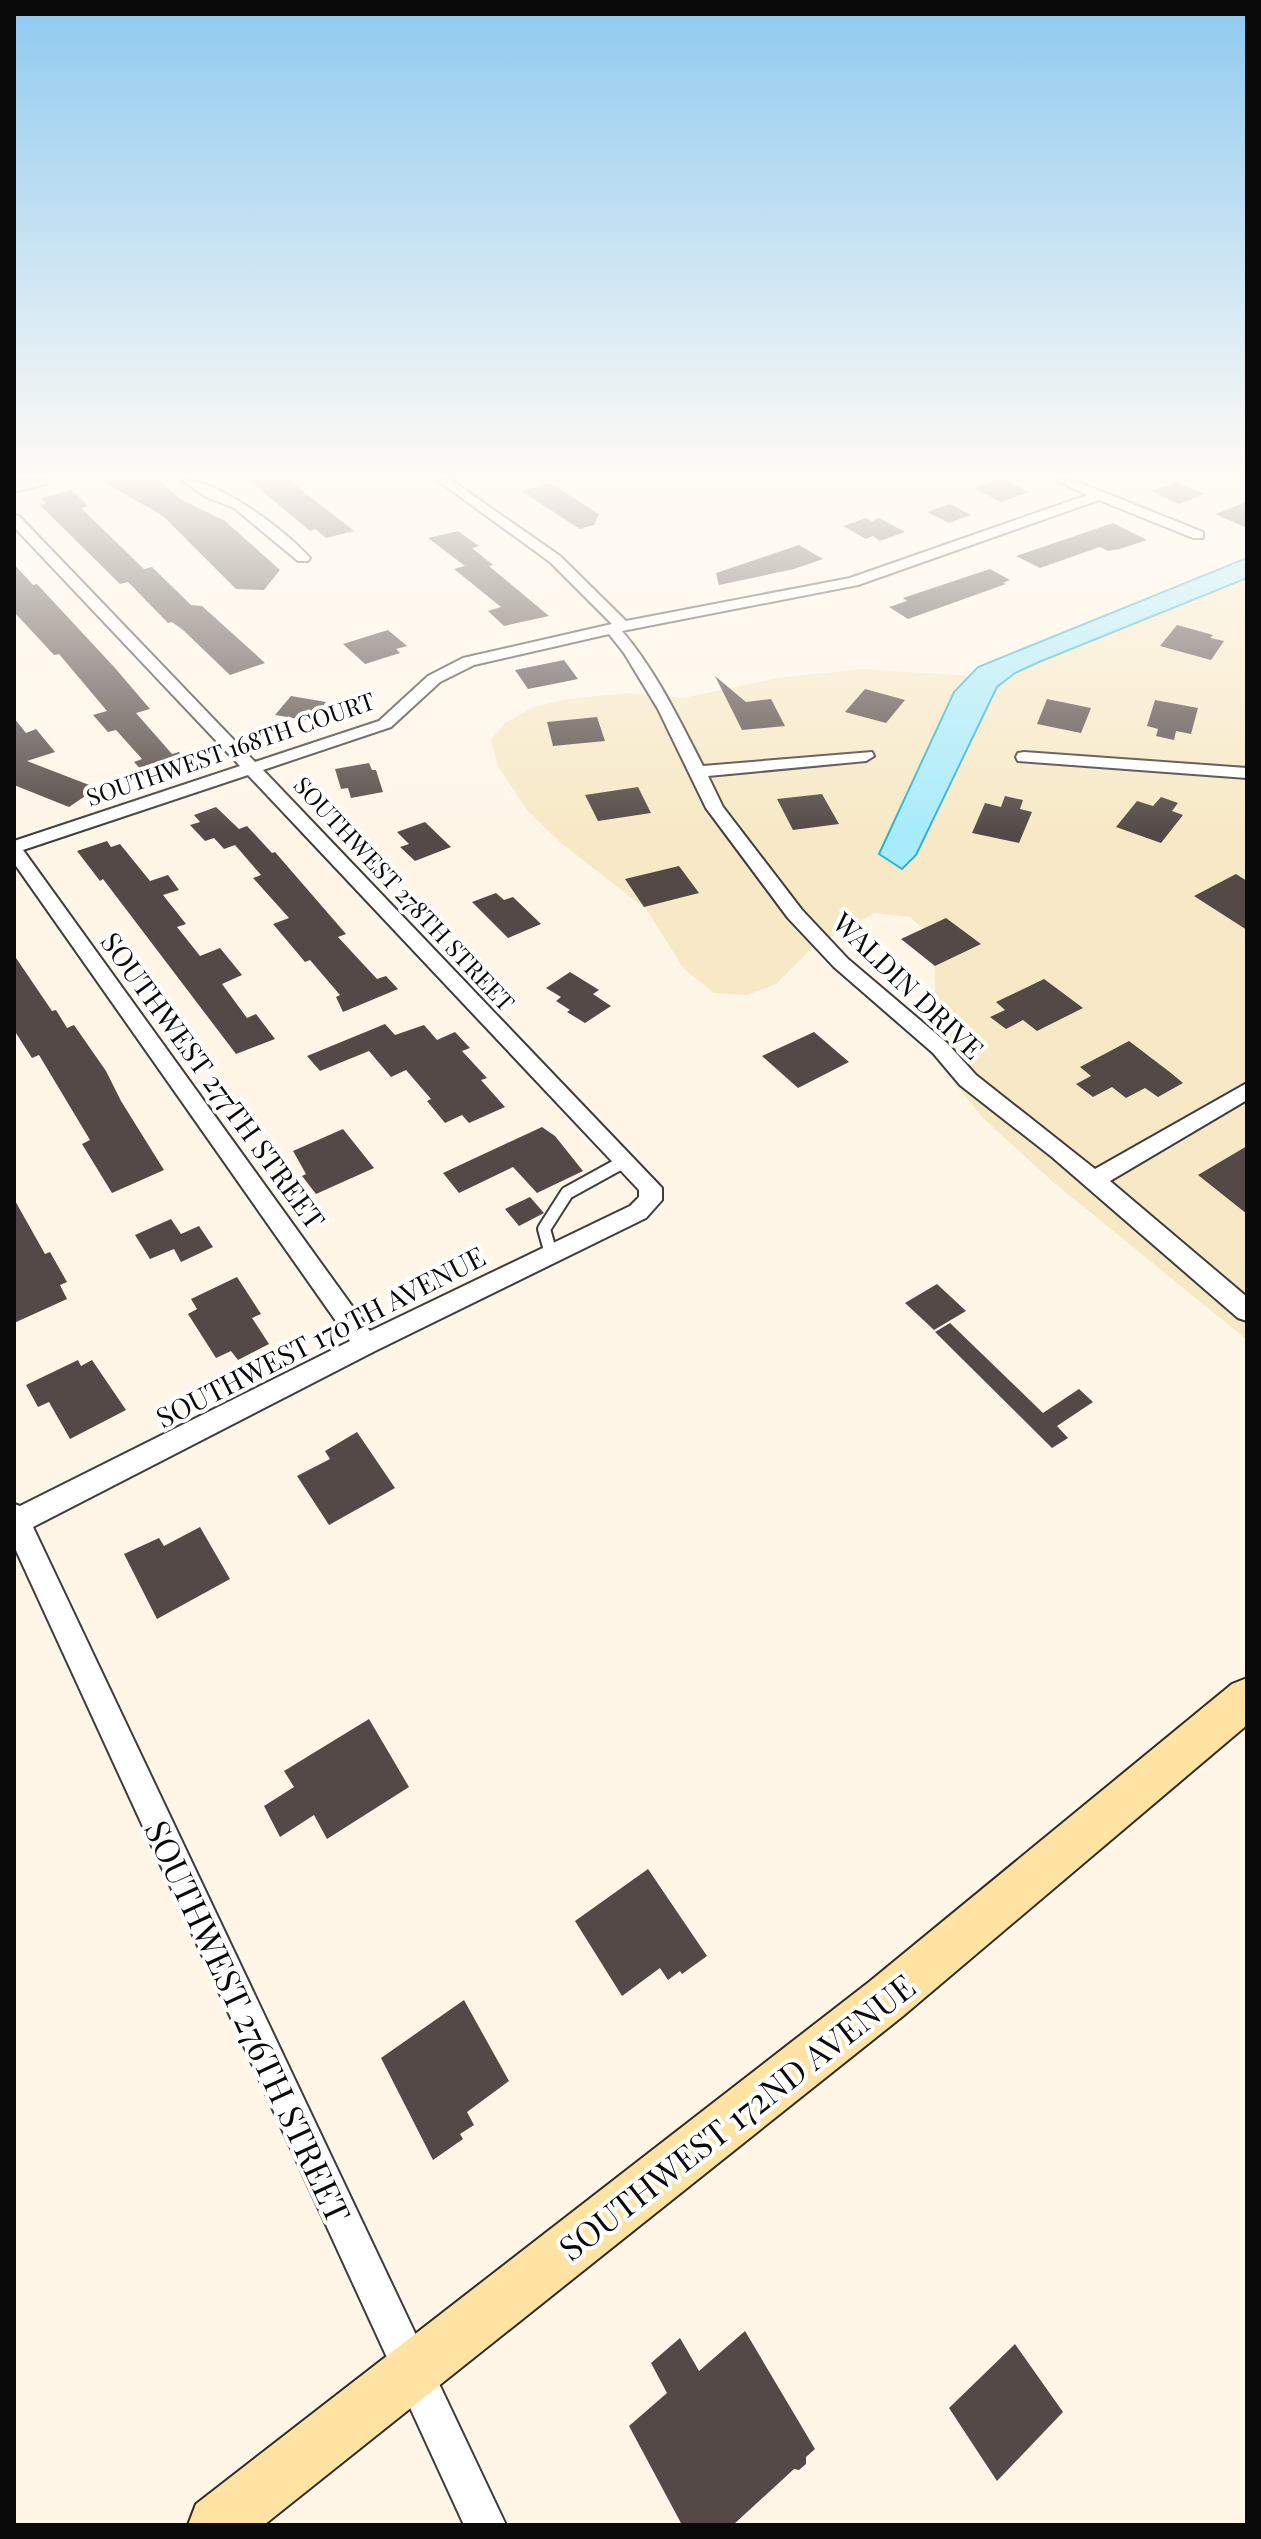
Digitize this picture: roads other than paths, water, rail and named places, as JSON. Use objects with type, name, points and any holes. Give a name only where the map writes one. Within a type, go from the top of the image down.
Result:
[{"type":"street","name":"SOUTHWEST 278TH STREET","points":[[91,598],[651,1188],[650,1200]]},
{"type":"street","name":"WALDIN DRIVE","points":[[591,598],[618,628],[699,772],[715,808],[777,892],[841,963],[940,1048],[968,1080],[1094,1180],[1247,1311]]},
{"type":"street","name":"SOUTHWEST 168TH COURT","points":[[14,849],[385,724],[434,679],[469,661],[769,598]]},
{"type":"street","points":[[699,772],[866,756]]},
{"type":"street","points":[[1024,757],[1247,773]]},
{"type":"street","name":"SOUTHWEST 277TH STREET","points":[[14,849],[366,1344]]},
{"type":"street","points":[[1094,1180],[1247,1090]]},
{"type":"street","name":"SOUTHWEST 170TH AVENUE","points":[[15,1520],[638,1212],[650,1200]]},
{"type":"street","name":"SOUTHWEST 276TH STREET","points":[[15,1520],[485,2525]]},
{"type":"street","name":"SOUTHWEST 172ND AVENUE","points":[[217,2525],[886,1999],[1247,1698]]},
{"type":"lane","points":[[551,1254],[544,1229],[567,1193],[625,1161]]},
{"type":"water","points":[[1147,598],[1196,598],[1039,662],[1015,673],[997,687],[916,855],[902,869],[879,854],[954,692],[978,667]]}]
